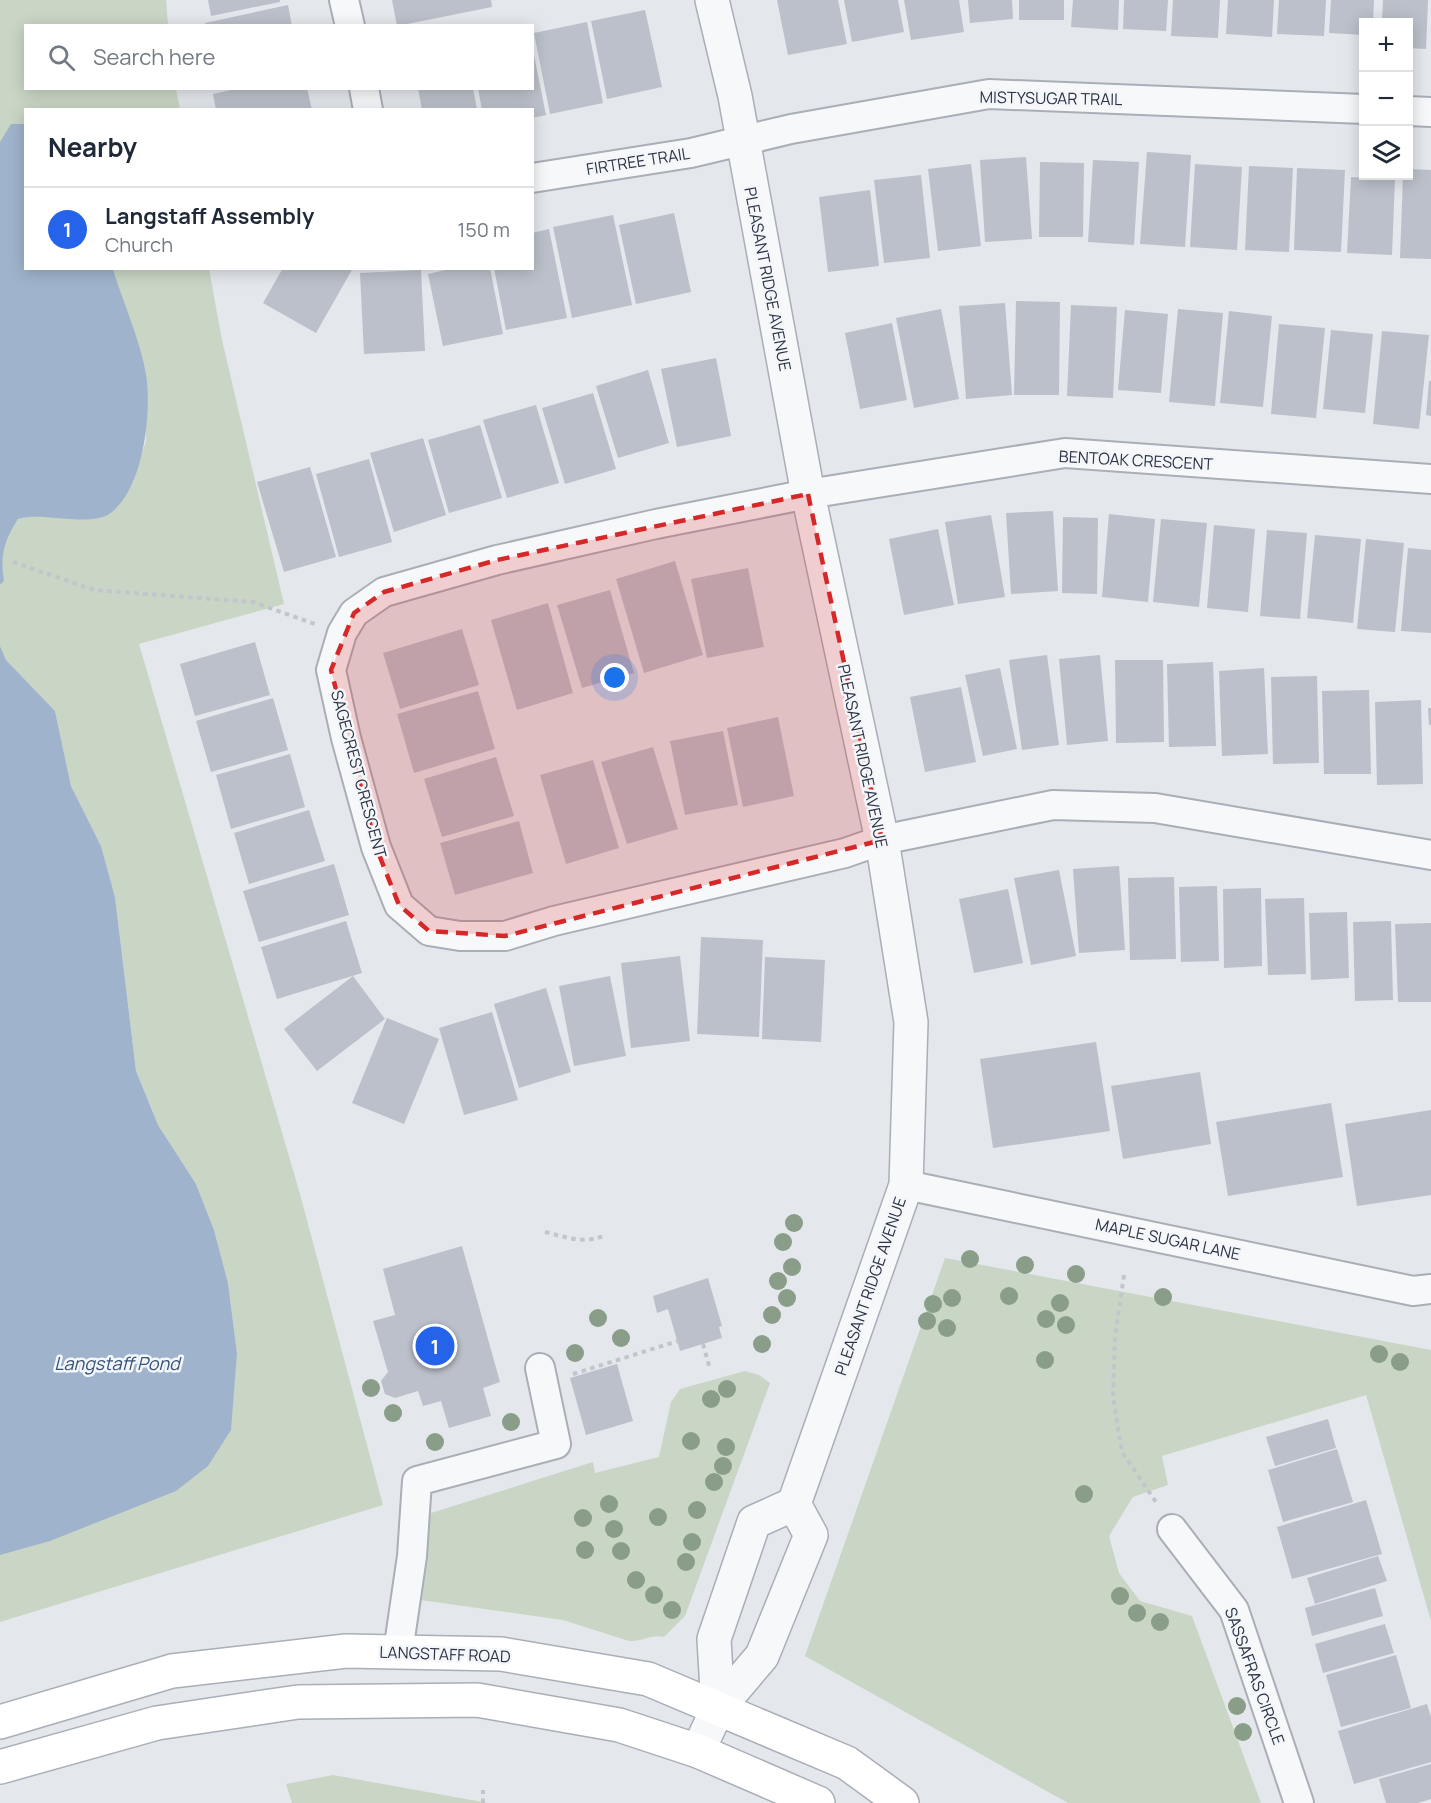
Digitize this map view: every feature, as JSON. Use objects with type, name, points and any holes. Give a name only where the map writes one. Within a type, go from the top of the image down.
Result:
[{"type":"main road","name":"LANGSTAFF ROAD","points":[[0,1722],[172,1671],[346,1651],[501,1654],[648,1679],[847,1764],[902,1803]]},
{"type":"main road","points":[[0,1767],[157,1723],[298,1702],[477,1700],[619,1725],[698,1751],[818,1803]]},
{"type":"street","points":[[344,0],[350,24]]},
{"type":"street","name":"PLEASANT RIDGE AVENUE","points":[[712,0],[735,96],[808,494],[882,840],[911,1022],[906,1185],[794,1504]]},
{"type":"street","points":[[364,90],[368,108]]},
{"type":"street","name":"MISTYSUGAR TRAIL","points":[[743,142],[791,129],[989,94],[1359,109]]},
{"type":"street","points":[[1413,111],[1431,112]]},
{"type":"street","name":"FIRTREE TRAIL","points":[[534,178],[743,142]]},
{"type":"street","name":"BENTOAK CRESCENT","points":[[808,494],[1065,453],[1431,479]]},
{"type":"street","name":"SAGECREST CRESCENT","points":[[808,494],[497,560],[384,592],[354,613],[342,633],[331,670],[346,738],[376,848],[399,905],[429,931],[460,936],[505,936],[554,921],[845,853],[882,840]]},
{"type":"street","points":[[882,840],[1053,805],[1155,808],[1431,855]]},
{"type":"street","name":"MAPLE SUGAR LANE","points":[[906,1185],[1413,1291],[1431,1289]]},
{"type":"street","points":[[398,1652],[412,1556],[417,1481],[556,1443],[540,1368]]},
{"type":"street","points":[[698,1751],[718,1708],[762,1656],[811,1535],[794,1504],[754,1522],[714,1639],[718,1708]]},
{"type":"street","name":"SASSAFRAS CIRCLE","points":[[1172,1529],[1234,1610],[1299,1803]]},
{"type":"path","points":[[13,562],[94,590],[253,602],[342,633]]},
{"type":"path","points":[[545,1232],[580,1239],[603,1236]]},
{"type":"path","points":[[1124,1275],[1115,1336],[1113,1396],[1122,1452],[1144,1481],[1172,1529]]},
{"type":"path","points":[[588,1367],[678,1341]]},
{"type":"path","points":[[703,1344],[710,1369]]},
{"type":"path","points":[[483,1790],[483,1803]]},
{"type":"highlighted area","points":[[808,494],[882,840],[505,936],[429,931],[399,905],[376,847],[331,670],[354,613],[384,592],[497,560]]},
{"type":"green space","points":[[0,0],[166,0],[168,24],[24,24],[24,90],[176,90],[180,108],[24,108],[24,127],[0,146]]},
{"type":"green space","points":[[113,270],[209,270],[222,340],[284,604],[139,644],[300,1194],[383,1505],[0,1622],[0,1554],[237,1353],[228,1283],[214,1230],[196,1184],[158,1125],[136,1071],[115,897],[101,846],[71,786],[55,711],[6,660],[0,646],[0,585],[3,581],[3,555],[9,534],[18,519],[32,515],[87,519],[132,484],[146,441],[146,373]]},
{"type":"green space","points":[[945,1258],[1431,1350],[1431,1621],[1366,1395],[1162,1456],[1168,1485],[1133,1497],[1109,1536],[1119,1573],[1140,1601],[1192,1616],[1261,1803],[1068,1803],[805,1656]]},
{"type":"green space","points":[[745,1371],[759,1375],[770,1383],[685,1616],[664,1637],[655,1636],[629,1641],[563,1620],[413,1599],[431,1513],[593,1462],[595,1473],[659,1457],[671,1402],[680,1389]]},
{"type":"green space","points":[[333,1775],[488,1803],[292,1803],[286,1784]]},
{"type":"water","points":[[11,124],[24,124],[24,270],[113,270],[144,362],[148,408],[138,467],[132,485],[123,500],[112,512],[92,519],[29,517],[18,519],[4,548],[4,581],[0,585],[0,142]]},
{"type":"water","name":"Langstaff Pond","points":[[0,646],[6,660],[55,711],[71,786],[101,846],[115,897],[136,1071],[158,1125],[196,1184],[214,1230],[228,1283],[237,1353],[231,1430],[208,1466],[176,1491],[50,1541],[0,1555]]},
{"type":"building","points":[[208,0],[280,0],[280,2],[211,16]]},
{"type":"building","points":[[392,0],[491,0],[492,7],[407,24],[397,24]]},
{"type":"building","points":[[777,0],[838,0],[847,44],[788,55]]},
{"type":"building","points":[[844,0],[898,0],[904,32],[852,42]]},
{"type":"building","points":[[904,0],[959,0],[964,32],[911,40]]},
{"type":"building","points":[[968,0],[1012,0],[1013,19],[970,23]]},
{"type":"building","points":[[1019,0],[1064,0],[1064,20],[1019,20]]},
{"type":"building","points":[[1073,0],[1119,0],[1118,30],[1071,27]]},
{"type":"building","points":[[1124,0],[1168,0],[1166,31],[1123,29]]},
{"type":"building","points":[[1173,0],[1220,0],[1218,38],[1171,36]]},
{"type":"building","points":[[1228,0],[1274,0],[1272,37],[1226,34]]},
{"type":"building","points":[[1279,0],[1326,0],[1324,36],[1277,34]]},
{"type":"building","points":[[1331,0],[1374,0],[1373,18],[1359,18],[1359,35],[1329,33]]},
{"type":"building","points":[[1383,0],[1428,0],[1426,49],[1413,48],[1413,18],[1382,18]]},
{"type":"building","points":[[288,5],[292,24],[205,24]]},
{"type":"building","points":[[645,10],[662,87],[607,99],[591,21]]},
{"type":"building","points":[[587,22],[603,103],[550,114],[534,33]]},
{"type":"building","points":[[534,55],[546,115],[534,118],[534,108],[482,108],[478,90],[534,90]]},
{"type":"building","points":[[230,90],[307,90],[312,108],[216,108],[213,94]]},
{"type":"building","points":[[418,90],[473,90],[477,108],[422,108]]},
{"type":"building","points":[[1147,152],[1191,155],[1185,247],[1140,244]]},
{"type":"building","points":[[1026,157],[1032,239],[985,242],[980,160]]},
{"type":"building","points":[[1093,160],[1139,162],[1134,245],[1088,242]]},
{"type":"building","points":[[1040,162],[1084,163],[1083,237],[1039,237]]},
{"type":"building","points":[[971,164],[981,246],[938,251],[928,169]]},
{"type":"building","points":[[1195,164],[1242,167],[1237,250],[1190,247]]},
{"type":"building","points":[[1249,166],[1293,168],[1289,252],[1245,250]]},
{"type":"building","points":[[1297,168],[1345,170],[1341,252],[1294,250]]},
{"type":"building","points":[[1413,169],[1431,170],[1431,259],[1400,258],[1403,180],[1413,180]]},
{"type":"building","points":[[921,175],[930,258],[884,263],[874,180]]},
{"type":"building","points":[[1351,177],[1359,177],[1359,180],[1395,180],[1392,255],[1347,253]]},
{"type":"building","points":[[870,190],[879,266],[828,272],[819,197]]},
{"type":"building","points":[[674,213],[691,292],[636,304],[619,225]]},
{"type":"building","points":[[613,215],[632,305],[572,318],[553,227]]},
{"type":"building","points":[[549,229],[567,318],[506,330],[494,270],[534,270],[534,233]]},
{"type":"building","points":[[282,270],[352,270],[316,333],[263,303]]},
{"type":"building","points":[[421,270],[425,351],[364,354],[360,273]]},
{"type":"building","points":[[445,270],[490,270],[503,334],[443,346],[428,274]]},
{"type":"building","points":[[1016,301],[1060,302],[1059,395],[1014,395]]},
{"type":"building","points":[[1005,303],[1012,395],[966,399],[959,306]]},
{"type":"building","points":[[1071,305],[1117,307],[1113,398],[1067,396]]},
{"type":"building","points":[[941,309],[959,399],[914,408],[896,318]]},
{"type":"building","points":[[1178,309],[1223,313],[1215,406],[1169,402]]},
{"type":"building","points":[[1125,310],[1168,314],[1161,393],[1118,390]]},
{"type":"building","points":[[1229,311],[1272,316],[1263,407],[1220,403]]},
{"type":"building","points":[[892,323],[907,400],[860,409],[845,333]]},
{"type":"building","points":[[1279,324],[1325,328],[1316,418],[1271,414]]},
{"type":"building","points":[[1331,330],[1373,334],[1365,413],[1323,409]]},
{"type":"building","points":[[1382,331],[1429,335],[1419,429],[1373,424]]},
{"type":"building","points":[[716,358],[731,436],[677,447],[661,369]]},
{"type":"building","points":[[648,370],[669,443],[618,458],[596,386]]},
{"type":"building","points":[[1429,381],[1431,381],[1431,416],[1426,415]]},
{"type":"building","points":[[593,393],[616,469],[565,484],[542,408]]},
{"type":"building","points":[[536,405],[559,483],[507,498],[483,420]]},
{"type":"building","points":[[480,425],[502,498],[449,513],[428,440]]},
{"type":"building","points":[[423,438],[446,515],[394,532],[370,453]]},
{"type":"building","points":[[369,459],[392,542],[339,557],[316,474]]},
{"type":"building","points":[[310,467],[336,557],[284,572],[257,482]]},
{"type":"building","points":[[1053,511],[1058,591],[1011,594],[1006,513]]},
{"type":"building","points":[[1109,514],[1155,519],[1148,602],[1102,597]]},
{"type":"building","points":[[991,515],[1005,597],[958,604],[945,522]]},
{"type":"building","points":[[1063,517],[1098,518],[1097,594],[1062,593]]},
{"type":"building","points":[[1161,519],[1207,523],[1199,607],[1153,602]]},
{"type":"building","points":[[1214,525],[1255,529],[1248,612],[1207,608]]},
{"type":"building","points":[[938,529],[954,605],[904,615],[889,539]]},
{"type":"building","points":[[1267,530],[1307,533],[1300,619],[1260,616]]},
{"type":"building","points":[[1315,535],[1361,539],[1353,623],[1307,618]]},
{"type":"building","points":[[1366,539],[1404,543],[1395,632],[1357,629]]},
{"type":"building","points":[[1408,548],[1431,550],[1431,633],[1401,631]]},
{"type":"building","points":[[675,561],[703,655],[644,673],[616,579]]},
{"type":"building","points":[[748,568],[764,647],[707,658],[691,579]]},
{"type":"building","points":[[610,590],[634,673],[582,688],[557,605]]},
{"type":"building","points":[[548,603],[573,693],[517,710],[491,620]]},
{"type":"building","points":[[462,629],[479,685],[400,709],[383,653]]},
{"type":"building","points":[[255,642],[270,695],[195,716],[180,664]]},
{"type":"building","points":[[1047,655],[1059,745],[1022,750],[1009,660]]},
{"type":"building","points":[[1100,655],[1108,741],[1067,745],[1059,659]]},
{"type":"building","points":[[1115,660],[1163,660],[1164,742],[1116,743]]},
{"type":"building","points":[[1213,662],[1216,746],[1169,747],[1167,664]]},
{"type":"building","points":[[1000,668],[1017,749],[983,756],[965,675]]},
{"type":"building","points":[[1264,668],[1268,754],[1222,756],[1219,671]]},
{"type":"building","points":[[1317,676],[1319,763],[1273,764],[1271,677]]},
{"type":"building","points":[[961,687],[976,762],[925,772],[910,697]]},
{"type":"building","points":[[1369,690],[1371,774],[1324,774],[1322,691]]},
{"type":"building","points":[[478,691],[495,749],[414,773],[397,714]]},
{"type":"building","points":[[273,698],[288,750],[211,772],[196,721]]},
{"type":"building","points":[[1421,700],[1423,784],[1377,785],[1375,702]]},
{"type":"building","points":[[1428,708],[1431,708],[1431,725],[1429,725]]},
{"type":"building","points":[[778,717],[794,796],[743,807],[727,728]]},
{"type":"building","points":[[723,731],[738,805],[685,815],[670,741]]},
{"type":"building","points":[[653,747],[678,829],[627,844],[601,762]]},
{"type":"building","points":[[290,754],[305,807],[231,829],[216,775]]},
{"type":"building","points":[[496,757],[514,816],[442,837],[424,779]]},
{"type":"building","points":[[593,760],[619,848],[566,864],[540,775]]},
{"type":"building","points":[[309,810],[325,861],[249,884],[234,833]]},
{"type":"building","points":[[519,821],[533,873],[455,895],[440,843]]},
{"type":"building","points":[[334,864],[349,915],[259,942],[243,891]]},
{"type":"building","points":[[1119,866],[1125,950],[1079,953],[1073,869]]},
{"type":"building","points":[[1059,870],[1076,956],[1031,965],[1014,878]]},
{"type":"building","points":[[1174,877],[1176,959],[1130,960],[1128,878]]},
{"type":"building","points":[[1217,886],[1219,961],[1181,962],[1179,887]]},
{"type":"building","points":[[1261,888],[1262,966],[1224,968],[1223,889]]},
{"type":"building","points":[[1008,889],[1023,963],[974,973],[959,899]]},
{"type":"building","points":[[1304,898],[1306,974],[1268,975],[1265,899]]},
{"type":"building","points":[[1347,912],[1349,978],[1311,980],[1309,913]]},
{"type":"building","points":[[346,921],[362,973],[277,999],[261,947]]},
{"type":"building","points":[[1391,921],[1393,1000],[1355,1001],[1353,922]]},
{"type":"building","points":[[1431,923],[1431,1002],[1398,1002],[1395,924]]},
{"type":"building","points":[[701,937],[763,940],[759,1037],[697,1034]]},
{"type":"building","points":[[680,956],[690,1041],[631,1048],[621,963]]},
{"type":"building","points":[[765,957],[825,960],[821,1042],[762,1039]]},
{"type":"building","points":[[353,976],[385,1019],[317,1071],[284,1029]]},
{"type":"building","points":[[610,976],[626,1056],[574,1066],[559,986]]},
{"type":"building","points":[[546,988],[571,1072],[519,1088],[494,1004]]},
{"type":"building","points":[[492,1012],[518,1100],[464,1115],[439,1028]]},
{"type":"building","points":[[387,1018],[439,1039],[404,1124],[352,1103]]},
{"type":"building","points":[[1096,1042],[1110,1131],[993,1148],[980,1059]]},
{"type":"building","points":[[1200,1072],[1211,1144],[1123,1159],[1111,1086]]},
{"type":"building","points":[[1331,1103],[1343,1177],[1228,1196],[1216,1122]]},
{"type":"building","points":[[1431,1110],[1431,1195],[1357,1206],[1345,1124]]},
{"type":"building","points":[[462,1246],[500,1382],[483,1388],[491,1416],[449,1428],[441,1401],[423,1406],[418,1391],[395,1398],[385,1394],[381,1381],[388,1372],[373,1321],[395,1315],[383,1269]]},
{"type":"building","points":[[708,1278],[722,1326],[719,1327],[722,1338],[680,1351],[668,1309],[657,1313],[653,1296]]},
{"type":"building","points":[[617,1364],[633,1421],[586,1435],[570,1378]]},
{"type":"building","points":[[1328,1419],[1336,1448],[1275,1466],[1266,1437]]},
{"type":"building","points":[[1337,1449],[1353,1502],[1283,1522],[1268,1470]]},
{"type":"building","points":[[1366,1500],[1382,1554],[1292,1579],[1277,1527]]},
{"type":"building","points":[[1378,1556],[1387,1581],[1315,1604],[1307,1578]]},
{"type":"building","points":[[1375,1588],[1383,1616],[1312,1636],[1305,1608]]},
{"type":"building","points":[[1385,1624],[1394,1653],[1323,1673],[1315,1644]]},
{"type":"building","points":[[1396,1655],[1411,1708],[1341,1727],[1326,1675]]},
{"type":"building","points":[[1427,1704],[1431,1717],[1431,1762],[1354,1784],[1338,1731]]},
{"type":"building","points":[[1431,1764],[1431,1799],[1418,1803],[1386,1803],[1379,1779]]},
{"type":"place","name":"Langstaff Assembly","points":[[435,1346]]}]
